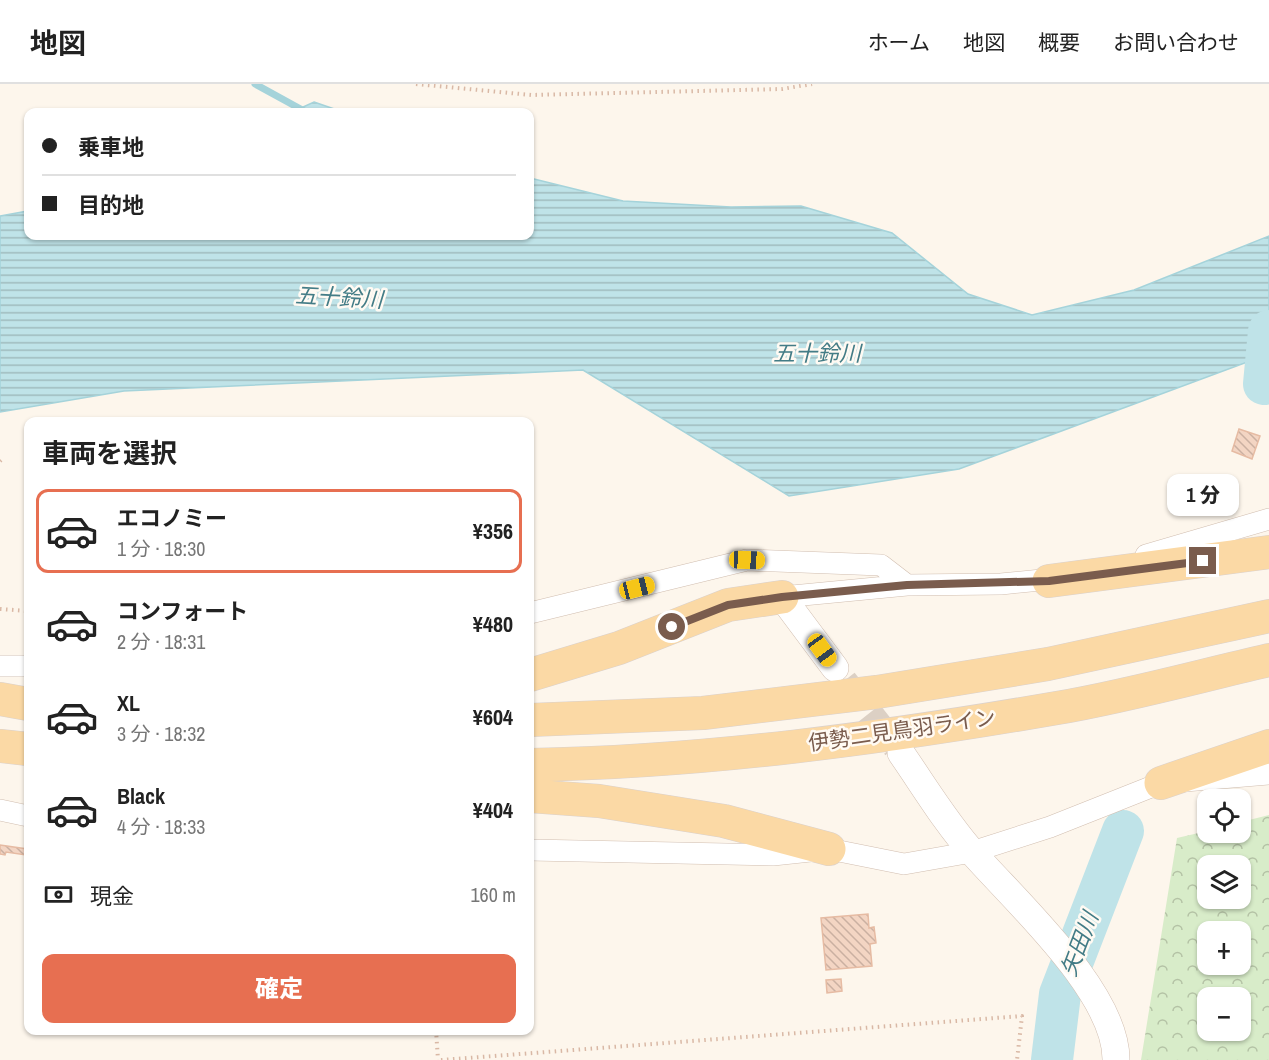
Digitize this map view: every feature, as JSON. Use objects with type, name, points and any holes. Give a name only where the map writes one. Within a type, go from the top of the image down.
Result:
[{"type":"main road","points":[[1049,581],[1269,552]]},
{"type":"main road","points":[[534,674],[619,648],[728,605],[782,597]]},
{"type":"main road","name":"伊勢二見鳥羽ライン","points":[[534,720],[703,713],[878,692],[1048,664],[1269,616]]},
{"type":"main road","name":"伊勢二見鳥羽ライン","points":[[534,765],[704,755],[865,738],[1059,708],[1269,660]]},
{"type":"main road","points":[[0,698],[24,697]]},
{"type":"main road","points":[[0,698],[24,703]]},
{"type":"main road","points":[[1161,783],[1269,746]]},
{"type":"main road","points":[[534,796],[599,801],[724,821],[829,849]]},
{"type":"street","points":[[782,597],[907,585],[1049,581],[1199,541],[1269,519]]},
{"type":"street","points":[[534,612],[747,560],[881,565],[907,585]]},
{"type":"street","points":[[782,597],[835,668]]},
{"type":"street","points":[[0,666],[24,666]]},
{"type":"street","points":[[901,753],[972,852],[1040,924],[1099,1003],[1110,1026],[1116,1060]]},
{"type":"street","points":[[534,850],[773,855],[829,849],[904,864],[972,852],[1050,827],[1161,783],[1269,774]]},
{"type":"street","points":[[0,810],[24,815]]},
{"type":"path","points":[[416,84],[531,95],[782,89],[812,84]]},
{"type":"path","points":[[0,609],[24,611]]},
{"type":"path","points":[[437,1035],[440,1060],[1022,1016],[1017,1060]]},
{"type":"green space","points":[[1269,815],[1269,1060],[1141,1060],[1177,838],[1197,833],[1197,843],[1251,843],[1251,820]]},
{"type":"water","points":[[314,102],[331,108],[301,108]]},
{"type":"water","name":"五十鈴川","points":[[534,179],[623,201],[731,207],[801,206],[892,233],[968,294],[1032,315],[1134,290],[1269,236],[1269,354],[959,469],[789,496],[583,370],[124,391],[0,412],[0,216],[24,212],[24,240],[534,240]]},
{"type":"building","points":[[1239,429],[1260,436],[1252,459],[1232,451]]},
{"type":"building","points":[[0,845],[24,849],[24,855],[6,852],[5,855],[0,854]]},
{"type":"building","points":[[868,914],[869,928],[874,927],[876,943],[870,944],[872,966],[826,970],[821,918]]},
{"type":"building","points":[[841,979],[842,991],[827,993],[826,980]]},
{"type":"waterway","points":[[255,84],[299,108]]},
{"type":"waterway","name":"矢田川","points":[[1264,384],[1269,331]]},
{"type":"waterway","name":"矢田川","points":[[1052,1060],[1060,994],[1123,831]]},
{"type":"tunnel","points":[[844,681],[896,747]]},
{"type":"route","points":[[672,627],[728,605],[782,597],[907,585],[1049,581],[1203,561]]}]
